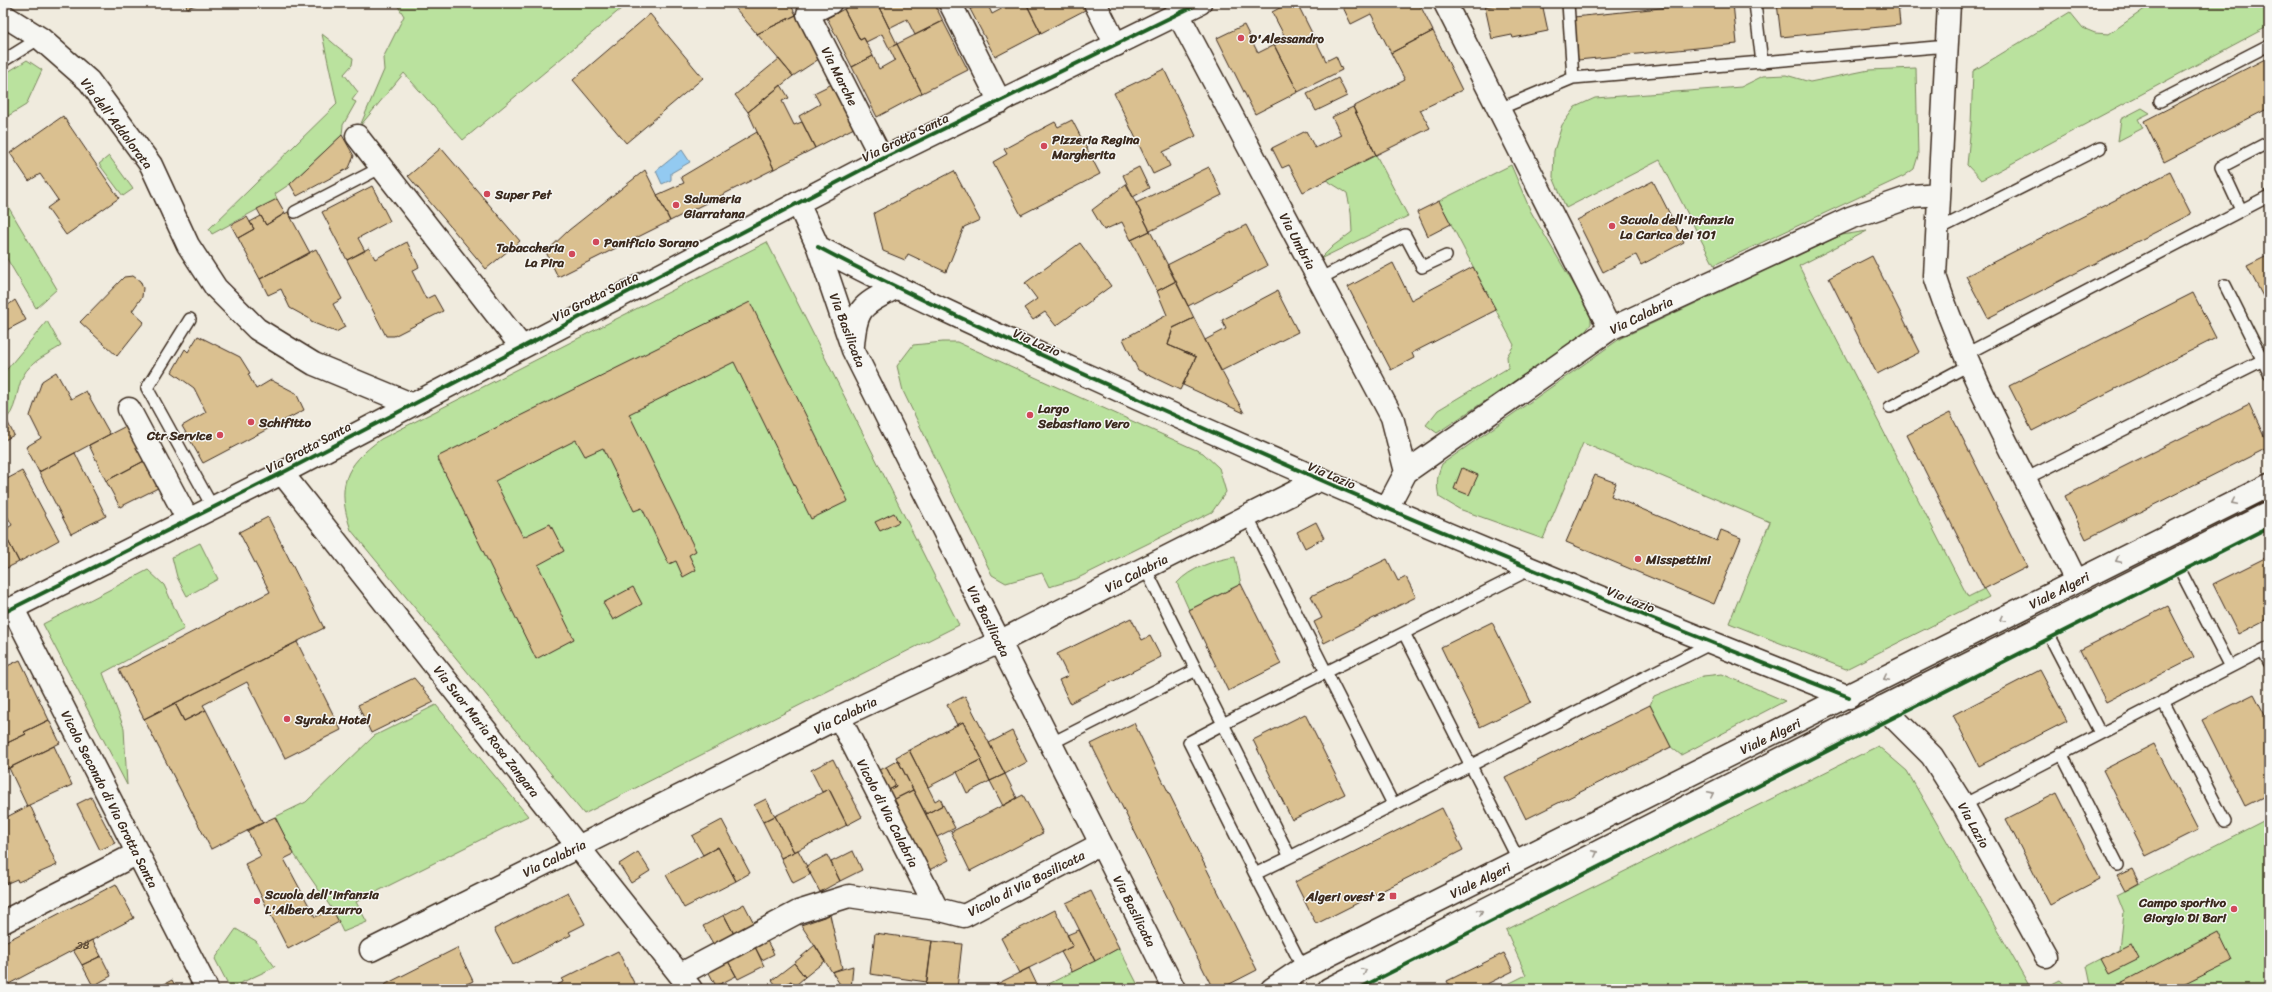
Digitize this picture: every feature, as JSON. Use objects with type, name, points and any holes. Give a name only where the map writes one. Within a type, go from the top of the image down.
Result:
[{"type":"street","name":"Via Marche","points":[[830,3],[805,9],[882,159]]},
{"type":"street","points":[[950,3],[1000,102]]},
{"type":"street","points":[[1095,3],[1116,45]]},
{"type":"street","name":"Via Grotta Santa","points":[[8,611],[282,473],[521,346],[882,159],[1200,3]]},
{"type":"street","points":[[1445,3],[1610,328]]},
{"type":"street","points":[[1950,3],[1935,276],[1947,314],[1966,360],[2076,581]]},
{"type":"street","name":"Via Umbria","points":[[1178,14],[1392,417],[1406,472]]},
{"type":"street","name":"Via dell'Addolorata","points":[[3,15],[40,38],[89,81],[151,165],[188,245],[212,282],[257,329],[314,364],[411,404]]},
{"type":"street","points":[[357,136],[521,346]]},
{"type":"street","name":"Via Calabria","points":[[1387,508],[1406,472],[1610,328],[1850,218],[1913,196],[1939,194]]},
{"type":"street","name":"Via Basilicata","points":[[798,203],[818,247],[853,350],[1174,989]]},
{"type":"street","name":"Via Lazio","points":[[818,247],[895,288],[1319,480],[1712,643],[1849,697]]},
{"type":"street","points":[[853,350],[855,321],[867,303],[895,288]]},
{"type":"street","points":[[129,409],[188,520]]},
{"type":"street","name":"Via Suor Maria Rosa Zangara","points":[[282,473],[689,985]]},
{"type":"street","name":"Via Calabria","points":[[371,950],[839,717],[999,642],[1319,480]]},
{"type":"street","name":"Viale Algeri","points":[[1272,989],[1303,968],[1849,697],[2076,581],[2269,485]]},
{"type":"street","name":"Viale Algeri","points":[[1329,989],[2044,625],[2269,513]]},
{"type":"street","name":"Vicolo Secondo di Via Grotta Santa","points":[[8,611],[138,853],[207,989]]},
{"type":"street","name":"Via Lazio","points":[[1883,707],[1932,756],[1963,805],[2046,956]]},
{"type":"street","name":"Vicolo di Via Calabria","points":[[839,717],[936,909]]},
{"type":"street","name":"Vicolo di Via Basilicata","points":[[689,985],[798,912],[849,896],[936,909],[964,916],[1101,844]]},
{"type":"street","points":[[3,922],[138,853]]},
{"type":"lane","points":[[1568,3],[1573,78]]},
{"type":"lane","points":[[1755,3],[1762,63]]},
{"type":"lane","points":[[3,61],[40,38]]},
{"type":"lane","points":[[2160,101],[2269,45]]},
{"type":"lane","points":[[1499,109],[1573,78],[1948,46]]},
{"type":"lane","points":[[2241,210],[2221,166],[2269,142]]},
{"type":"lane","points":[[1937,230],[2100,148]]},
{"type":"lane","points":[[295,212],[382,167]]},
{"type":"lane","points":[[1890,407],[1966,360],[2269,196]]},
{"type":"lane","points":[[1319,279],[1406,235],[1422,267],[1446,256]]},
{"type":"lane","points":[[2225,285],[2269,373]]},
{"type":"lane","points":[[190,319],[147,388],[213,508]]},
{"type":"lane","points":[[2025,478],[2263,360]]},
{"type":"lane","points":[[1247,516],[1393,804]]},
{"type":"lane","points":[[2175,560],[2230,667]]},
{"type":"lane","points":[[1145,568],[1290,856]]},
{"type":"lane","points":[[1303,968],[1189,742],[1531,568]]},
{"type":"lane","points":[[2044,625],[2100,733]]},
{"type":"lane","points":[[1404,633],[1519,861]]},
{"type":"lane","points":[[1255,874],[1712,643]]},
{"type":"lane","points":[[1963,805],[2266,648],[2269,662]]},
{"type":"lane","points":[[1050,744],[1196,670]]},
{"type":"lane","points":[[2163,701],[2225,822]]},
{"type":"lane","points":[[2061,753],[2118,865]]},
{"type":"green space","points":[[396,3],[628,3],[463,140],[404,73],[360,126],[384,70],[383,58],[404,16]]},
{"type":"green space","points":[[2153,3],[2269,3],[2269,26],[1981,180],[1967,165],[1971,125],[1973,71],[2070,12],[2083,28],[2095,33],[2109,34]]},
{"type":"green space","points":[[322,34],[353,58],[352,65],[344,74],[358,92],[352,100],[356,102],[343,125],[342,135],[290,184],[275,194],[277,199],[212,234],[209,229],[337,104]]},
{"type":"green space","points":[[27,60],[42,70],[26,105],[3,119],[3,75]]},
{"type":"green space","points":[[1916,68],[1918,156],[1914,169],[1904,176],[1714,265],[1660,160],[1566,208],[1553,177],[1554,151],[1562,125],[1575,107],[1595,98],[1741,87],[1763,76],[1786,75],[1810,82],[1869,70]]},
{"type":"green space","points":[[2142,108],[2150,113],[2138,119],[2143,128],[2118,141],[2121,119]]},
{"type":"green space","points":[[1376,155],[1408,216],[1320,259],[1333,246],[1352,232],[1351,212],[1347,193],[1326,180]]},
{"type":"green space","points":[[109,156],[133,189],[123,196],[99,164]]},
{"type":"green space","points":[[1511,165],[1531,212],[1591,314],[1591,324],[1581,337],[1437,433],[1426,425],[1438,410],[1508,368],[1507,356],[1514,345],[1439,201]]},
{"type":"green space","points":[[3,198],[57,289],[36,308],[3,252]]},
{"type":"green space","points":[[1867,231],[1799,266],[1968,597],[1984,589],[1989,597],[1846,669],[1729,623],[1770,522],[1583,443],[1543,539],[1459,509],[1439,497],[1438,480],[1442,464],[1621,338],[1842,235]]},
{"type":"green space","points":[[767,242],[959,625],[584,814],[351,530],[346,515],[344,501],[346,478],[351,468],[359,458],[381,439]]},
{"type":"green space","points":[[47,321],[61,346],[30,366],[26,371],[21,381],[14,407],[8,417],[3,421],[3,374]]},
{"type":"green space","name":"Largo Sebastiano Vero","points":[[957,342],[1203,453],[1219,468],[1226,492],[1212,512],[1076,579],[1049,587],[1042,573],[1006,583],[992,575],[903,391],[897,366],[913,345]]},
{"type":"green space","points":[[200,543],[218,579],[187,596],[177,577],[172,557]]},
{"type":"green space","points":[[1235,557],[1241,584],[1189,610],[1177,583],[1196,569],[1219,560]]},
{"type":"green space","points":[[148,570],[164,585],[184,629],[103,673],[124,728],[127,785],[43,624]]},
{"type":"green space","points":[[1722,674],[1785,701],[1681,755],[1671,747],[1650,705],[1654,696],[1703,676]]},
{"type":"green space","points":[[436,705],[528,816],[356,902],[367,922],[343,932],[332,909],[294,854],[275,817],[306,802],[374,736]]},
{"type":"green space","points":[[1878,746],[1907,771],[2031,989],[1498,989],[1526,975],[1506,930]]},
{"type":"green space","name":"Campo sportivo Giorgio Di Bari","points":[[2269,818],[2269,989],[2084,989],[2091,985],[2087,966],[2120,949],[2124,913],[2117,895]]},
{"type":"green space","points":[[236,929],[256,941],[275,967],[230,988],[215,959]]},
{"type":"green space","points":[[1119,948],[1140,989],[1039,989]]},
{"type":"green space","points":[[2060,980],[2070,989],[2042,989]]},
{"type":"water","points":[[682,150],[690,162],[671,173],[671,180],[662,184],[656,171]]},
{"type":"building","points":[[185,3],[201,3],[187,8]]},
{"type":"building","points":[[731,3],[790,3],[796,15],[757,34]]},
{"type":"building","points":[[855,3],[877,3],[897,44],[889,48],[882,34],[866,42],[864,38],[860,40],[844,9]]},
{"type":"building","points":[[877,3],[934,3],[943,21],[915,35],[907,19],[889,28]]},
{"type":"building","points":[[967,3],[982,3],[970,9]]},
{"type":"building","points":[[982,3],[987,3],[992,14],[1009,5],[1008,3],[1026,3],[1041,33],[995,57],[970,9]]},
{"type":"building","points":[[1026,3],[1084,3],[1087,9],[1041,33]]},
{"type":"building","points":[[1289,3],[1297,3],[1326,61],[1336,56],[1342,70],[1298,92],[1274,45],[1286,39],[1272,12]]},
{"type":"building","points":[[1341,3],[1419,3],[1433,31],[1391,53],[1371,14],[1351,24]]},
{"type":"building","points":[[1505,3],[1542,3],[1548,31],[1513,38],[1512,35],[1492,39],[1485,7]]},
{"type":"building","points":[[1709,3],[1733,3],[1737,44],[1578,60],[1574,17]]},
{"type":"building","points":[[1777,3],[1898,3],[1900,25],[1781,37]]},
{"type":"building","points":[[844,9],[860,40],[864,38],[873,56],[852,67],[827,18]]},
{"type":"building","points":[[650,14],[703,78],[626,143],[573,80]]},
{"type":"building","points":[[796,15],[819,59],[793,76],[757,34]]},
{"type":"building","points":[[943,21],[968,70],[922,93],[897,44]]},
{"type":"building","points":[[1244,25],[1258,53],[1274,45],[1298,92],[1255,114],[1217,38]]},
{"type":"building","points":[[1433,31],[1462,90],[1420,110],[1430,128],[1376,155],[1353,107],[1405,80],[1391,53]]},
{"type":"building","points":[[897,44],[922,93],[877,117],[852,67],[873,56],[879,69],[895,60],[889,48]]},
{"type":"building","points":[[2269,57],[2269,108],[2164,162],[2144,121]]},
{"type":"building","points":[[779,59],[793,76],[748,112],[735,95]]},
{"type":"building","points":[[1164,69],[1196,136],[1163,152],[1170,166],[1153,174],[1114,93]]},
{"type":"building","points":[[1338,78],[1347,96],[1316,111],[1307,94]]},
{"type":"building","points":[[832,84],[854,128],[815,148],[799,116],[820,104],[814,93]]},
{"type":"building","points":[[781,85],[789,98],[782,101],[794,125],[802,122],[815,148],[774,169],[748,112]]},
{"type":"building","points":[[1353,107],[1376,155],[1303,192],[1289,165],[1282,168],[1272,148],[1306,131],[1315,148],[1341,135],[1332,117]]},
{"type":"building","points":[[63,116],[119,198],[66,235],[47,208],[58,200],[40,174],[29,181],[10,153]]},
{"type":"building","points":[[1072,120],[1100,174],[1021,215],[993,162],[1007,154],[1004,149],[1017,142],[1055,122],[1058,127]]},
{"type":"building","points":[[757,132],[774,169],[670,221],[657,195],[684,183],[681,177]]},
{"type":"building","points":[[342,135],[354,156],[349,168],[297,196],[290,184]]},
{"type":"building","points":[[441,148],[520,241],[486,269],[408,176]]},
{"type":"building","points":[[1139,167],[1149,188],[1133,197],[1123,175]]},
{"type":"building","points":[[1209,167],[1222,195],[1150,231],[1136,203]]},
{"type":"building","points":[[645,170],[670,221],[558,277],[546,252],[569,230]]},
{"type":"building","points":[[954,171],[980,220],[964,227],[946,272],[908,254],[905,260],[883,251],[874,213]]},
{"type":"building","points":[[2170,172],[2191,214],[1988,318],[1966,276]]},
{"type":"building","points":[[1653,181],[1684,242],[1641,265],[1636,255],[1603,272],[1577,220]]},
{"type":"building","points":[[1126,184],[1150,231],[1131,240],[1122,222],[1104,230],[1092,210]]},
{"type":"building","points":[[372,186],[390,221],[358,238],[365,251],[347,260],[322,212]]},
{"type":"building","points":[[277,199],[285,213],[266,225],[257,209]]},
{"type":"building","points":[[1439,201],[1451,224],[1428,236],[1417,212]]},
{"type":"building","points":[[288,212],[310,253],[260,279],[238,238],[254,229],[250,222],[261,216],[266,225]]},
{"type":"building","points":[[247,217],[254,229],[238,238],[231,225]]},
{"type":"building","points":[[1246,225],[1267,266],[1188,306],[1167,265]]},
{"type":"building","points":[[1150,231],[1176,281],[1157,291],[1131,240]]},
{"type":"building","points":[[407,242],[419,267],[412,271],[426,299],[434,295],[443,311],[394,336],[386,336],[347,260],[369,248],[375,259]]},
{"type":"building","points":[[1080,243],[1111,286],[1056,326],[1045,312],[1033,320],[1024,308],[1037,299],[1025,283]]},
{"type":"building","points":[[316,249],[342,299],[333,304],[345,327],[336,332],[311,322],[310,319],[290,308],[281,289],[268,295],[260,279]]},
{"type":"building","points":[[2269,255],[2269,308],[2247,266]]},
{"type":"building","points":[[1872,256],[1920,352],[1877,374],[1829,278]]},
{"type":"building","points":[[1393,263],[1411,300],[1473,267],[1496,310],[1412,353],[1414,358],[1391,370],[1348,287]]},
{"type":"building","points":[[133,276],[140,281],[143,288],[142,297],[132,311],[144,322],[117,356],[80,322],[124,277]]},
{"type":"building","points":[[1176,281],[1194,318],[1173,328],[1168,345],[1196,357],[1180,390],[1138,370],[1123,339],[1167,315],[1157,291]]},
{"type":"building","points":[[1277,291],[1298,332],[1221,371],[1205,340],[1226,329],[1222,320]]},
{"type":"building","points":[[2193,293],[2216,338],[2032,431],[2009,386]]},
{"type":"building","points":[[3,300],[7,306],[15,300],[26,320],[3,332]]},
{"type":"building","points":[[750,302],[848,501],[811,519],[734,362],[629,414],[696,551],[689,555],[696,570],[683,577],[676,561],[669,564],[642,508],[634,511],[603,448],[585,456],[576,440],[495,481],[523,537],[550,524],[564,551],[538,565],[574,639],[536,659],[437,457]]},
{"type":"building","points":[[1194,318],[1244,413],[1183,385],[1196,357],[1168,345],[1173,328]]},
{"type":"building","points":[[198,336],[240,357],[250,373],[248,374],[256,389],[271,380],[296,393],[304,410],[203,463],[182,426],[206,412],[194,388],[172,372],[185,349],[188,352]]},
{"type":"building","points":[[56,372],[71,399],[86,391],[110,434],[39,472],[26,447],[41,438],[30,416],[42,381]]},
{"type":"building","points":[[2249,404],[2269,447],[2086,539],[2065,496]]},
{"type":"building","points":[[1950,413],[2027,567],[1984,589],[1907,435]]},
{"type":"building","points":[[6,419],[14,435],[3,441],[3,421]]},
{"type":"building","points":[[128,425],[146,460],[106,481],[89,445]]},
{"type":"building","points":[[75,453],[106,516],[71,534],[39,472]]},
{"type":"building","points":[[146,460],[160,487],[120,507],[106,481]]},
{"type":"building","points":[[1462,468],[1478,475],[1469,495],[1454,489]]},
{"type":"building","points":[[22,471],[59,540],[19,562],[3,531],[12,525],[3,508],[3,481]]},
{"type":"building","points":[[1595,475],[1616,483],[1611,496],[1717,541],[1721,530],[1741,538],[1714,604],[1566,542]]},
{"type":"building","points":[[894,513],[899,522],[880,531],[875,522]]},
{"type":"building","points":[[268,517],[324,628],[144,719],[119,670],[270,592],[239,532]]},
{"type":"building","points":[[1316,522],[1324,538],[1305,548],[1297,532]]},
{"type":"building","points":[[3,531],[19,562],[3,570]]},
{"type":"building","points":[[2269,556],[2269,618],[2238,634],[2213,584]]},
{"type":"building","points":[[1387,559],[1398,581],[1406,577],[1416,597],[1324,643],[1314,622],[1322,618],[1311,596]]},
{"type":"building","points":[[1241,584],[1281,664],[1228,691],[1189,610]]},
{"type":"building","points":[[633,587],[642,604],[613,620],[603,603]]},
{"type":"building","points":[[2168,606],[2194,657],[2106,702],[2080,650]]},
{"type":"building","points":[[1131,618],[1142,640],[1150,636],[1161,657],[1070,703],[1059,680],[1068,676],[1057,654]]},
{"type":"building","points":[[1492,622],[1531,702],[1480,727],[1441,647]]},
{"type":"building","points":[[297,642],[341,730],[285,758],[247,682],[203,705],[206,710],[184,721],[175,703]]},
{"type":"building","points":[[20,660],[49,720],[24,732],[26,734],[3,745],[3,668]]},
{"type":"building","points":[[2040,670],[2067,721],[1979,766],[1953,715]]},
{"type":"building","points":[[414,678],[434,702],[371,733],[358,705]]},
{"type":"building","points":[[2254,694],[2269,723],[2269,794],[2245,806],[2202,720]]},
{"type":"building","points":[[965,696],[1005,774],[990,781],[980,760],[982,759],[963,722],[957,725],[947,705]]},
{"type":"building","points":[[175,703],[184,721],[206,710],[263,823],[211,849],[144,719]]},
{"type":"building","points":[[1650,705],[1671,747],[1526,819],[1505,777]]},
{"type":"building","points":[[1305,714],[1345,794],[1292,820],[1253,740]]},
{"type":"building","points":[[49,720],[60,743],[3,771],[3,745],[26,734],[24,732]]},
{"type":"building","points":[[963,722],[982,759],[928,787],[909,750]]},
{"type":"building","points":[[1134,723],[1257,970],[1220,989],[1213,989],[1091,744]]},
{"type":"building","points":[[1012,731],[1027,762],[1005,774],[989,743]]},
{"type":"building","points":[[2154,744],[2198,830],[2146,856],[2103,770]]},
{"type":"building","points":[[54,746],[72,785],[27,806],[9,768]]},
{"type":"building","points":[[909,750],[935,801],[940,798],[943,805],[926,814],[896,757]]},
{"type":"building","points":[[833,759],[862,817],[847,825],[829,789],[822,792],[811,770]]},
{"type":"building","points":[[898,760],[913,790],[891,801],[887,791],[896,786],[886,767]]},
{"type":"building","points":[[980,760],[990,781],[967,793],[957,772]]},
{"type":"building","points":[[886,767],[896,786],[887,791],[876,771]]},
{"type":"building","points":[[1005,774],[1017,798],[1003,806],[990,781]]},
{"type":"building","points":[[829,789],[847,825],[794,852],[775,816]]},
{"type":"building","points":[[913,790],[949,860],[927,871],[891,801]]},
{"type":"building","points":[[2057,793],[2100,879],[2050,905],[2006,819]]},
{"type":"building","points":[[1023,795],[1043,833],[970,871],[951,832]]},
{"type":"building","points":[[91,797],[115,843],[100,850],[77,804]]},
{"type":"building","points":[[766,799],[775,816],[763,822],[754,805]]},
{"type":"building","points":[[30,805],[57,865],[18,882],[17,879],[3,885],[3,819]]},
{"type":"building","points":[[943,805],[955,828],[937,837],[926,814]]},
{"type":"building","points":[[1442,808],[1463,850],[1316,924],[1295,882]]},
{"type":"building","points":[[775,816],[794,852],[781,858],[763,822]]},
{"type":"building","points":[[275,817],[294,854],[284,859],[315,917],[332,909],[339,922],[288,949],[245,864],[261,856],[247,830]]},
{"type":"building","points":[[722,820],[750,873],[736,881],[718,847],[703,855],[692,836]]},
{"type":"building","points":[[718,847],[736,881],[684,908],[666,875]]},
{"type":"building","points":[[798,850],[811,874],[793,883],[781,858]]},
{"type":"building","points":[[853,851],[862,870],[840,881],[831,862]]},
{"type":"building","points":[[638,852],[650,871],[631,883],[619,864]]},
{"type":"building","points":[[827,855],[840,881],[820,892],[806,866]]},
{"type":"building","points":[[2132,869],[2139,883],[2125,891],[2117,876]]},
{"type":"building","points":[[116,884],[134,918],[3,987],[3,943]]},
{"type":"building","points":[[1091,891],[1119,948],[1095,961],[1066,903]]},
{"type":"building","points":[[568,892],[585,924],[569,932],[571,935],[513,965],[494,929]]},
{"type":"building","points":[[744,904],[755,925],[735,936],[724,915]]},
{"type":"building","points":[[1055,910],[1073,946],[1019,973],[1001,938]]},
{"type":"building","points":[[724,915],[735,936],[715,947],[703,926]]},
{"type":"building","points":[[830,915],[842,968],[832,972],[801,925]]},
{"type":"building","points":[[1079,930],[1095,961],[1072,972],[1061,952],[1073,946],[1067,935]]},
{"type":"building","points":[[2218,932],[2232,961],[2175,989],[2109,989]]},
{"type":"building","points":[[875,933],[932,941],[927,982],[870,974]]},
{"type":"building","points":[[92,940],[101,956],[82,965],[73,950]]},
{"type":"building","points":[[767,941],[774,954],[762,960],[755,947]]},
{"type":"building","points":[[932,941],[962,944],[957,989],[926,986]]},
{"type":"building","points":[[2131,944],[2139,959],[2109,974],[2101,959]]},
{"type":"building","points":[[815,945],[825,961],[805,977],[794,963]]},
{"type":"building","points":[[755,947],[764,966],[738,979],[728,961]]},
{"type":"building","points":[[457,948],[473,981],[457,989],[386,989],[384,985]]},
{"type":"building","points":[[618,951],[636,987],[631,989],[549,989],[563,982],[562,979]]},
{"type":"building","points":[[1504,953],[1513,971],[1477,989],[1451,989],[1447,981]]},
{"type":"building","points":[[101,956],[111,976],[93,986],[82,965]]},
{"type":"building","points":[[728,961],[736,976],[716,986],[708,971]]},
{"type":"building","points":[[794,963],[805,977],[795,986],[791,981],[779,989],[772,980]]},
{"type":"building","points":[[853,966],[851,989],[843,989],[832,972]]},
{"type":"building","points":[[1029,968],[1039,989],[987,989]]},
{"type":"building","points":[[172,980],[177,989],[155,989]]},
{"type":"building","points":[[791,981],[798,989],[781,989]]},
{"type":"cycle path","points":[[3,613],[282,473],[882,159],[1200,3]]},
{"type":"cycle path","points":[[818,247],[858,268],[981,327],[1232,441],[1495,554],[1849,697]]},
{"type":"cycle path","points":[[1358,989],[2269,527]]},
{"type":"place","name":"D'Alessandro","points":[[1241,38]]},
{"type":"place","name":"Pizzeria Regina Margherita","points":[[1044,146]]},
{"type":"place","name":"Super Pet","points":[[487,194]]},
{"type":"place","name":"Salumeria Giarratana","points":[[676,205]]},
{"type":"place","name":"Scuola dell'infanzia La Carica dei 101","points":[[1612,226]]},
{"type":"place","name":"Panificio Sorano","points":[[596,242]]},
{"type":"place","name":"Tabaccheria La Pira","points":[[572,254]]},
{"type":"place","name":"Largo Sebastiano Vero","points":[[1030,415]]},
{"type":"place","name":"Schifitto","points":[[251,422]]},
{"type":"place","name":"Ctr Service","points":[[220,435]]},
{"type":"place","name":"Misspettini","points":[[1638,559]]},
{"type":"place","name":"Syraka Hotel","points":[[287,719]]},
{"type":"place","name":"Algeri ovest 2","points":[[1393,896]]},
{"type":"place","name":"Scuola dell'infanzia L'Albero Azzurro","points":[[257,901]]},
{"type":"place","name":"Campo sportivo Giorgio Di Bari","points":[[2234,909]]}]
